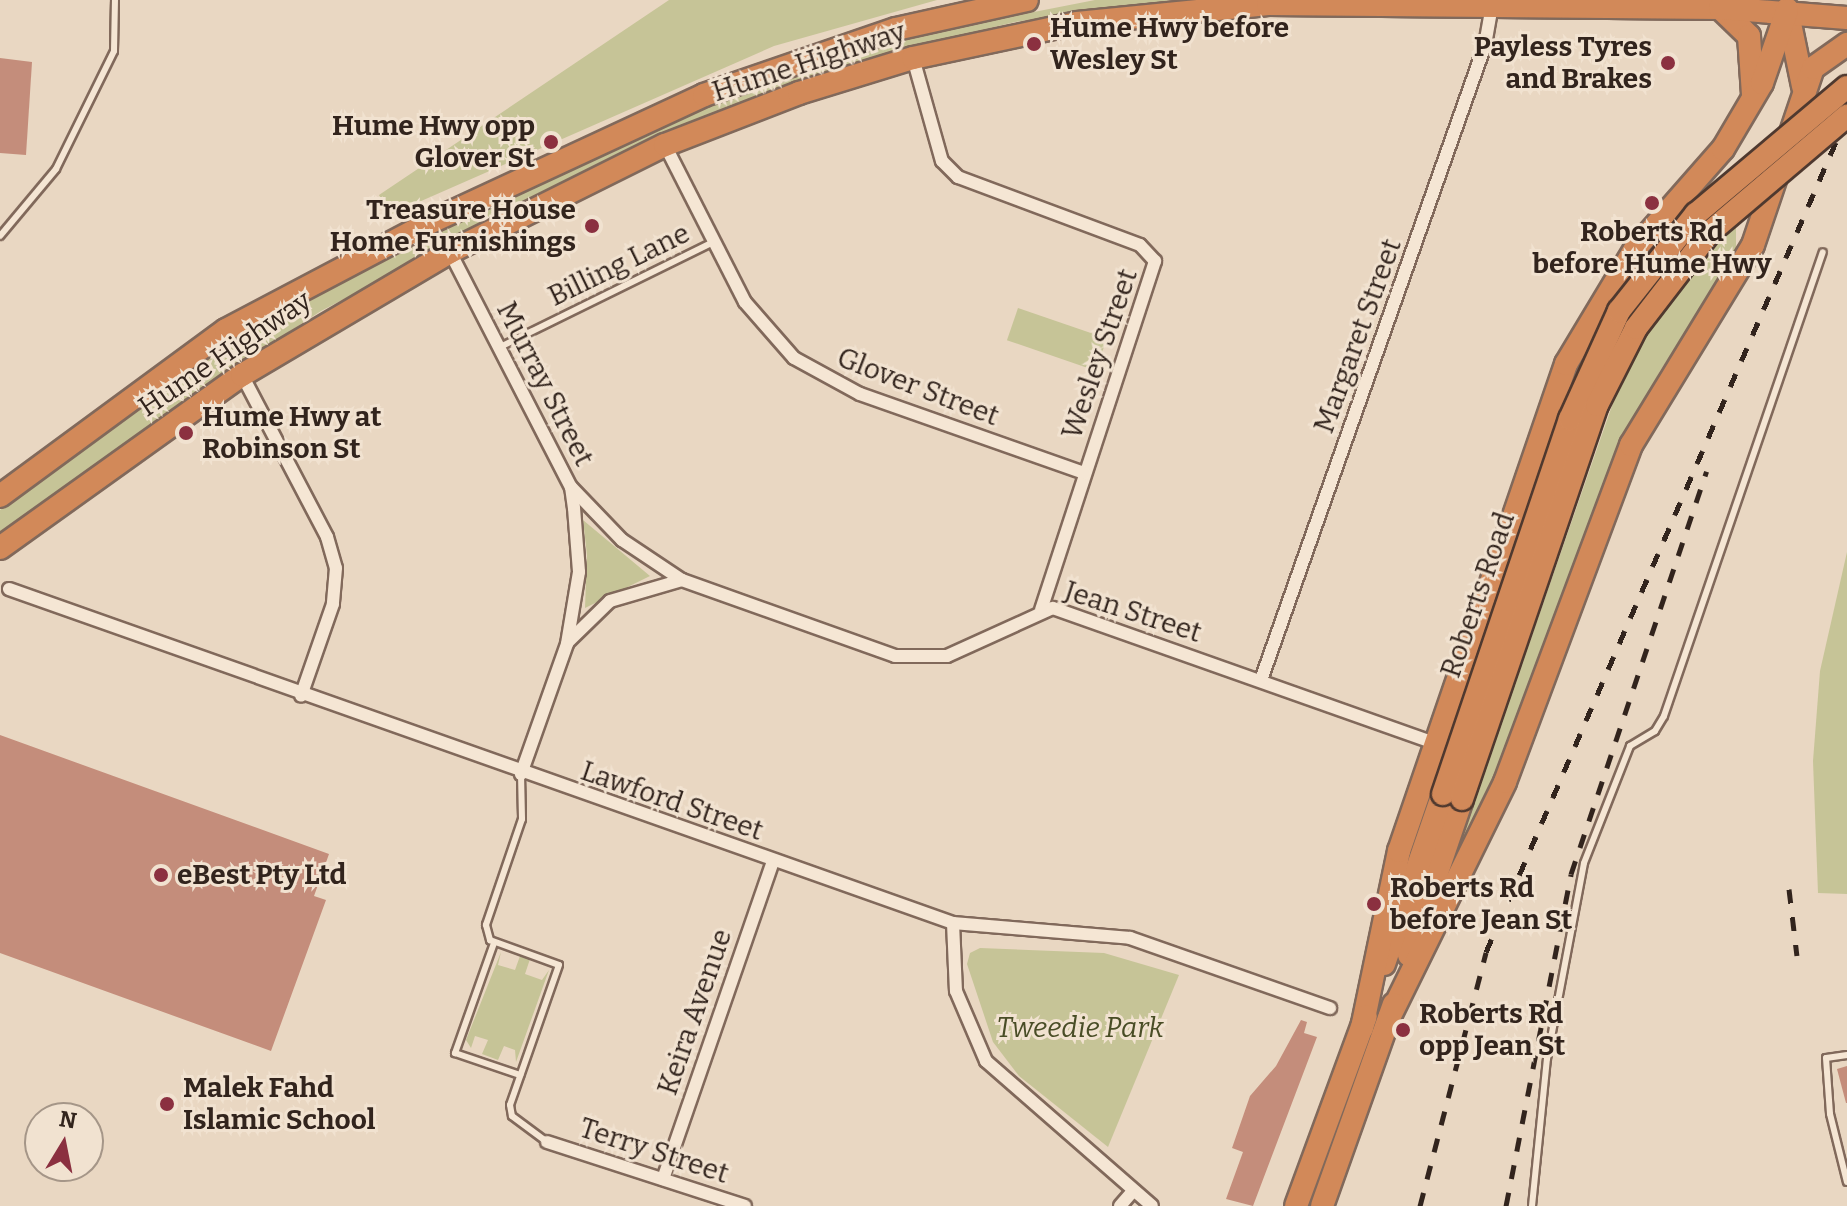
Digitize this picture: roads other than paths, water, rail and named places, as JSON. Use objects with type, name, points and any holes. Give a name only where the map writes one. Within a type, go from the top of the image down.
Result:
[{"type":"highway","name":"Hume Highway","points":[[0,496],[226,330],[435,220],[718,90],[896,29],[1027,0]]},
{"type":"highway","name":"Hume Highway","points":[[0,548],[242,375],[450,252],[665,145],[799,93],[913,58],[1077,23],[1268,2],[1720,8],[1786,6],[1847,18]]},
{"type":"highway","points":[[1786,6],[1803,86]]},
{"type":"highway","points":[[1362,1028],[1386,900],[1435,743],[1566,364],[1621,269],[1689,190],[1754,100],[1786,6]]},
{"type":"highway","points":[[1720,8],[1749,36],[1754,100]]},
{"type":"highway","points":[[1389,1018],[1505,782],[1631,445],[1737,275],[1775,193],[1803,86],[1820,58],[1847,44]]},
{"type":"highway","name":"Roberts Road","points":[[1322,1206],[1389,1018],[1452,796],[1570,419],[1619,311],[1696,214],[1847,87]]},
{"type":"highway","name":"Roberts Road","points":[[1296,1206],[1597,405],[1636,328],[1710,232],[1847,116]]},
{"type":"highway","points":[[1689,190],[1716,182],[1740,193],[1748,213],[1737,275]]},
{"type":"street","name":"Margaret Street","points":[[1261,680],[1485,45],[1492,6]]},
{"type":"street","name":"Wesley Street","points":[[913,58],[942,161],[958,177],[1140,245],[1155,261],[1154,279],[1084,473],[1041,610]]},
{"type":"street","name":"Glover Street","points":[[665,145],[713,242],[765,328],[823,378],[1084,473]]},
{"type":"street","name":"Murray Street","points":[[450,252],[571,487],[579,572],[567,644],[521,774]]},
{"type":"street","points":[[242,375],[327,537],[336,568],[333,604],[301,696]]},
{"type":"street","name":"Jean Street","points":[[571,487],[622,540],[682,580],[913,659],[947,656],[1041,610],[1068,612],[1435,743]]},
{"type":"street","points":[[567,644],[610,601],[682,580]]},
{"type":"street","name":"Lawford Street","points":[[9,589],[521,774],[953,923],[1130,938],[1330,1008]]},
{"type":"street","name":"Keira Avenue","points":[[663,1179],[773,861]]},
{"type":"street","points":[[953,923],[956,991],[986,1061],[1152,1206]]},
{"type":"street","name":"Terry Street","points":[[547,1142],[745,1206]]},
{"type":"street","points":[[1120,1206],[1133,1191]]},
{"type":"lane","points":[[0,236],[56,169],[114,51],[115,0]]},
{"type":"lane","name":"Billing Lane","points":[[500,347],[713,242]]},
{"type":"lane","points":[[1532,1206],[1545,1067],[1584,863],[1630,746],[1655,731],[1664,716],[1823,252]]},
{"type":"lane","points":[[520,1075],[455,1053],[494,943],[486,925],[522,819],[521,774]]},
{"type":"lane","points":[[494,943],[559,965],[509,1110],[547,1142]]},
{"type":"lane","points":[[1847,1055],[1826,1058],[1830,1114],[1847,1182]]},
{"type":"railway","points":[[1420,1206],[1486,952],[1847,116]]},
{"type":"railway","points":[[1506,1206],[1571,874],[1707,471]]},
{"type":"railway","points":[[1789,889],[1797,956]]},
{"type":"place","name":"Hume Hwy before Wesley St","points":[[1034,44]]},
{"type":"place","name":"Payless Tyres and Brakes","points":[[1668,63]]},
{"type":"place","name":"Hume Hwy opp Glover St","points":[[551,142]]},
{"type":"place","name":"Roberts Rd before Hume Hwy","points":[[1652,203]]},
{"type":"place","name":"Treasure House Home Furnishings","points":[[592,226]]},
{"type":"place","name":"Hume Hwy at Robinson St","points":[[186,433]]},
{"type":"place","name":"eBest Pty Ltd","points":[[161,875]]},
{"type":"place","name":"Roberts Rd before Jean St","points":[[1374,904]]},
{"type":"place","name":"Roberts Rd opp Jean St","points":[[1403,1030]]},
{"type":"place","name":"Malek Fahd Islamic School","points":[[167,1104]]},
{"type":"park label","name":"Tweedie Park","points":[[1080,1028]]}]
